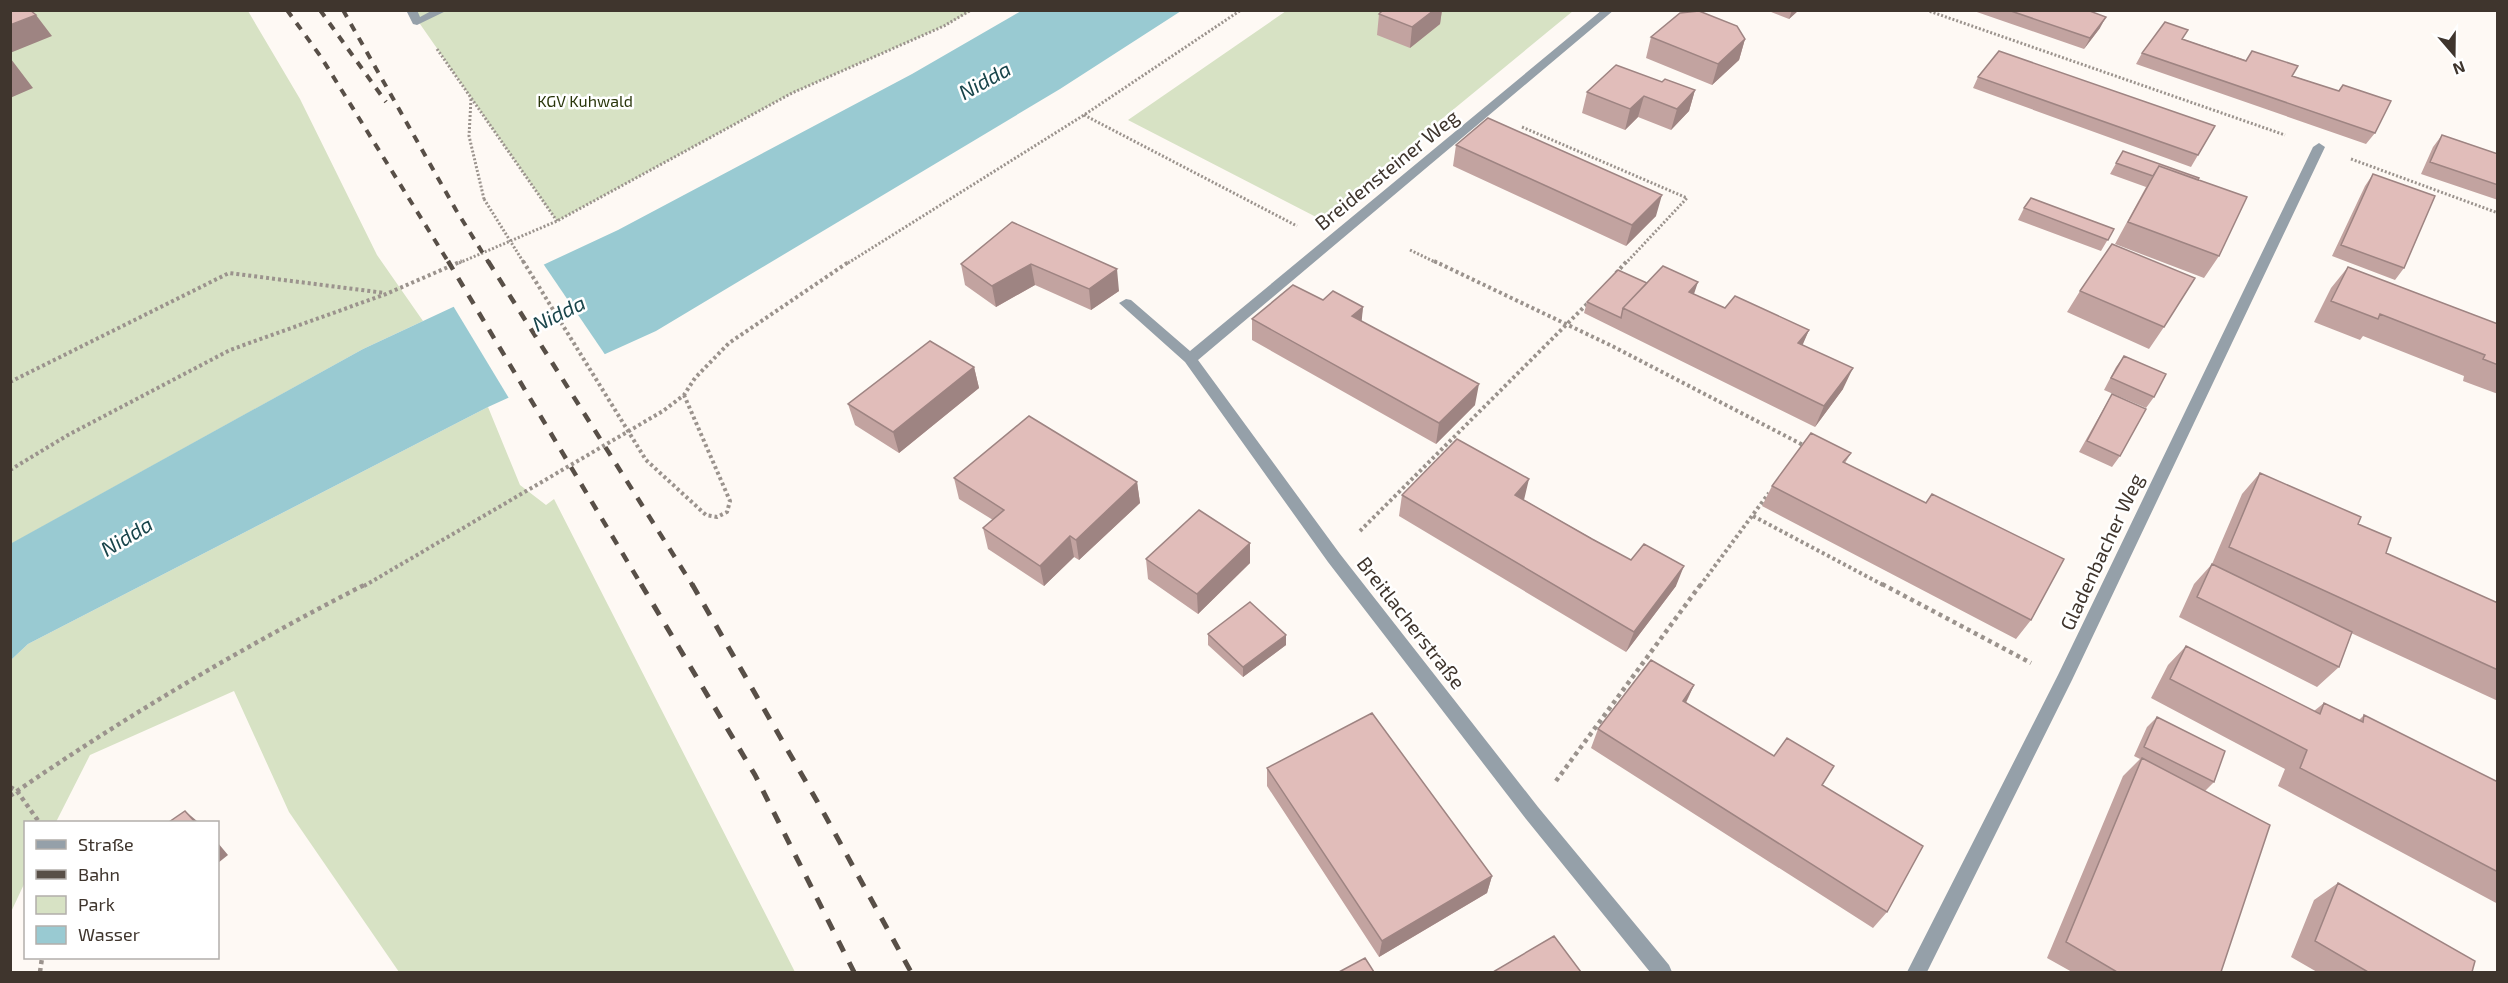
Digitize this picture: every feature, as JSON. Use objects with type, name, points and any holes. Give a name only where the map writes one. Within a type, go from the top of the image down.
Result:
[{"type":"street","points":[[411,10],[417,22],[443,10]]},
{"type":"street","name":"Breidensteiner Weg","points":[[1190,359],[1609,10]]},
{"type":"street","name":"Gladenbacher Weg","points":[[1917,972],[2064,680],[2319,147]]},
{"type":"street","name":"Breitlacherstraße","points":[[1126,303],[1190,359],[1334,558],[1532,813],[1662,972]]},
{"type":"path","points":[[10,470],[68,435],[230,350],[386,294],[557,221],[792,93],[944,26],[971,10]]},
{"type":"path","points":[[10,796],[91,740],[287,625],[383,576],[663,411],[684,395],[695,378],[729,343],[840,268],[1084,115],[1241,10]]},
{"type":"path","points":[[1926,10],[2319,147],[2498,213]]},
{"type":"path","points":[[417,22],[557,221]]},
{"type":"path","points":[[471,98],[469,136],[484,199],[646,460],[705,515],[717,517],[727,512],[730,501],[684,395]]},
{"type":"path","points":[[1488,113],[1687,198],[1615,274]]},
{"type":"path","points":[[1084,115],[1329,243]]},
{"type":"path","points":[[1410,250],[1567,325],[1804,444],[1798,453]]},
{"type":"path","points":[[10,382],[229,273],[386,294]]},
{"type":"path","points":[[1334,558],[1591,300]]},
{"type":"path","points":[[1532,813],[1772,489]]},
{"type":"path","points":[[1753,516],[2064,680]]},
{"type":"path","points":[[10,787],[17,791],[38,821]]},
{"type":"green space","points":[[11,11],[248,11],[300,99],[377,255],[423,321],[363,349],[11,544]]},
{"type":"green space","name":"KGV Kuhwald","points":[[411,11],[971,11],[944,26],[792,93],[557,221]]},
{"type":"green space","points":[[1286,11],[1573,11],[1320,219],[1128,120]]},
{"type":"green space","points":[[488,407],[520,485],[546,505],[554,499],[795,972],[399,972],[289,812],[234,691],[90,755],[57,821],[24,821],[24,884],[11,912],[11,660],[28,644]]},
{"type":"water","name":"Nidda","points":[[1021,11],[1181,11],[1060,89],[656,331],[488,407],[28,644],[11,660],[10,544],[363,349],[618,230],[912,74]]},
{"type":"pier","points":[[542,262],[606,356],[510,400],[452,304]]},
{"type":"building","points":[[10,10],[30,10],[36,15],[10,25]]},
{"type":"building","points":[[1383,10],[1434,10],[1412,27],[1379,14]]},
{"type":"building","points":[[2008,10],[2087,10],[2106,17],[2090,38]]},
{"type":"building","points":[[1699,11],[1737,26],[1745,39],[1718,64],[1651,37],[1680,13]]},
{"type":"building","points":[[2165,22],[2188,30],[2182,39],[2246,61],[2252,51],[2298,66],[2292,76],[2339,91],[2343,85],[2391,101],[2375,133],[2142,53]]},
{"type":"building","points":[[1999,51],[2215,126],[2198,155],[1978,77]]},
{"type":"building","points":[[1616,65],[1662,82],[1665,79],[1695,90],[1677,109],[1644,96],[1630,109],[1587,92]]},
{"type":"building","points":[[1488,118],[1662,195],[1632,225],[1456,145]]},
{"type":"building","points":[[2442,135],[2498,154],[2498,185],[2430,162]]},
{"type":"building","points":[[2123,151],[2199,178],[2198,180],[2159,166],[2153,176],[2116,163]]},
{"type":"building","points":[[2159,166],[2247,197],[2219,256],[2128,222]]},
{"type":"building","points":[[2373,174],[2435,196],[2404,268],[2341,245]]},
{"type":"building","points":[[2031,198],[2114,229],[2108,240],[2024,208]]},
{"type":"building","points":[[1012,222],[1117,269],[1089,289],[1031,264],[992,286],[961,264]]},
{"type":"building","points":[[2112,244],[2195,278],[2164,327],[2080,291]]},
{"type":"building","points":[[1663,266],[1698,282],[1689,292],[1725,308],[1735,296],[1809,330],[1798,343],[1853,368],[1824,406],[1623,308]]},
{"type":"building","points":[[2348,267],[2498,324],[2498,365],[2483,359],[2485,355],[2380,314],[2378,319],[2331,301]]},
{"type":"building","points":[[1618,270],[1647,283],[1623,308],[1621,318],[1587,302]]},
{"type":"building","points":[[1293,285],[1323,300],[1333,291],[1363,307],[1352,316],[1479,384],[1439,423],[1252,319]]},
{"type":"building","points":[[930,341],[974,367],[893,432],[848,404]]},
{"type":"building","points":[[2124,356],[2166,374],[2154,397],[2111,378]]},
{"type":"building","points":[[2112,394],[2146,409],[2120,456],[2087,441]]},
{"type":"building","points":[[1029,416],[1137,482],[1076,540],[1070,536],[1040,566],[983,528],[1004,510],[954,478]]},
{"type":"building","points":[[1811,433],[1851,453],[1843,462],[1926,503],[1932,494],[2064,559],[2031,620],[1772,486]]},
{"type":"building","points":[[1457,439],[1529,479],[1515,495],[1592,539],[1631,560],[1644,544],[1684,566],[1634,632],[1402,495]]},
{"type":"building","points":[[2260,473],[2361,517],[2358,524],[2391,538],[2386,553],[2498,603],[2498,670],[2229,547]]},
{"type":"building","points":[[1199,510],[1250,543],[1197,594],[1146,559]]},
{"type":"building","points":[[2212,564],[2352,632],[2339,667],[2197,597]]},
{"type":"building","points":[[1250,602],[1286,635],[1243,667],[1208,634]]},
{"type":"building","points":[[2186,646],[2320,714],[2324,703],[2363,722],[2364,715],[2498,782],[2498,872],[2300,768],[2307,750],[2170,679]]},
{"type":"building","points":[[1651,660],[1694,685],[1683,701],[1774,756],[1787,738],[1834,766],[1822,785],[1923,846],[1887,912],[1598,729]]},
{"type":"building","points":[[1372,713],[1492,876],[1382,941],[1267,768]]},
{"type":"building","points":[[2157,717],[2225,751],[2214,782],[2144,747]]},
{"type":"building","points":[[2142,758],[2270,825],[2221,972],[2117,972],[2066,942]]},
{"type":"building","points":[[185,811],[194,821],[170,821]]},
{"type":"building","points":[[2338,883],[2475,961],[2472,972],[2368,972],[2315,941]]},
{"type":"building","points":[[1554,936],[1581,972],[1493,972]]},
{"type":"building","points":[[1365,958],[1374,972],[1339,972]]},
{"type":"railway","points":[[287,10],[321,57],[449,263]]},
{"type":"railway","points":[[320,10],[386,102]]},
{"type":"railway","points":[[343,10],[456,210],[489,263]]},
{"type":"railway","points":[[448,261],[642,586]]},
{"type":"railway","points":[[488,261],[693,586]]},
{"type":"railway","points":[[641,584],[755,775],[854,972]]},
{"type":"railway","points":[[692,584],[821,808],[911,972]]}]
